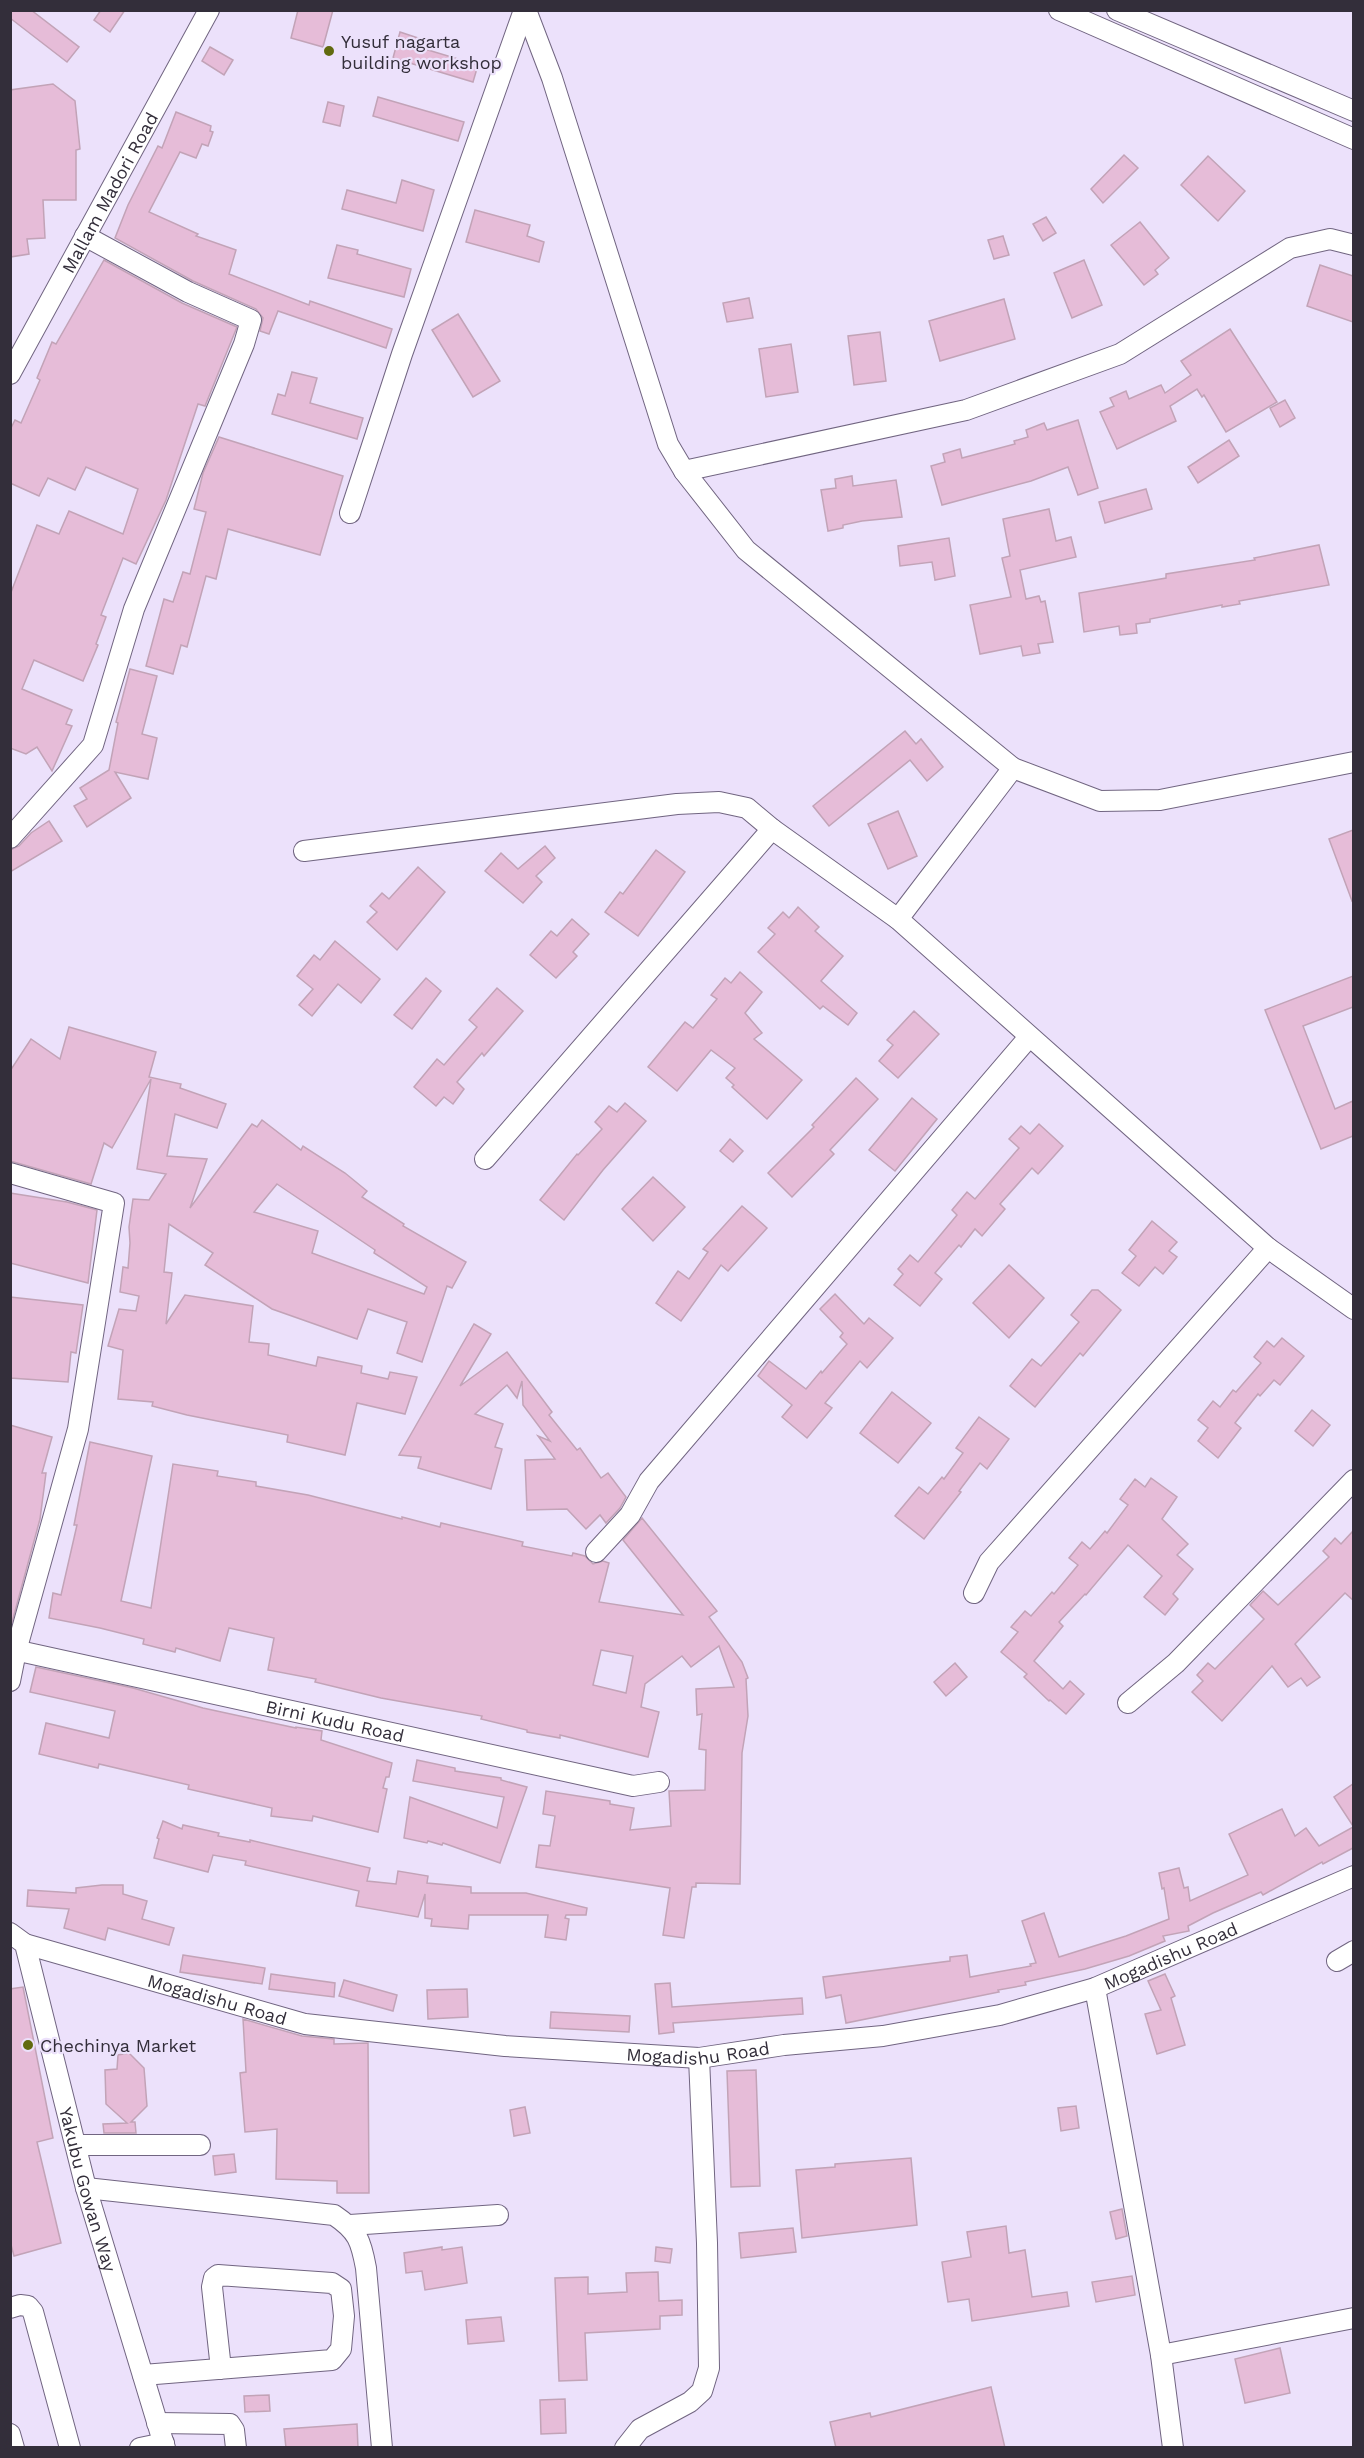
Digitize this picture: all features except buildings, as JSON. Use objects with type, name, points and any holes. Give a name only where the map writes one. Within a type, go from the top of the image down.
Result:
[{"type":"street","name":"Mallam Madori Road","points":[[10,374],[209,10]]},
{"type":"street","points":[[525,10],[552,78],[668,444],[684,471],[746,550],[1013,768],[1100,801],[1160,800],[1353,762]]},
{"type":"street","points":[[350,513],[402,354],[525,10]]},
{"type":"street","points":[[1059,10],[1353,139]]},
{"type":"street","points":[[1117,10],[1353,111]]},
{"type":"street","points":[[10,838],[93,745],[134,609],[239,355],[251,320],[188,292],[85,236]]},
{"type":"street","points":[[684,471],[966,410],[1120,354],[1290,248],[1330,239],[1353,245]]},
{"type":"street","points":[[898,919],[1013,768]]},
{"type":"street","points":[[304,852],[677,804],[719,802],[747,808],[772,829],[898,919],[1268,1248],[1353,1309]]},
{"type":"street","points":[[486,1160],[772,829]]},
{"type":"street","points":[[596,1552],[630,1515],[657,1472],[1029,1037]]},
{"type":"street","points":[[10,1173],[114,1203],[78,1429],[13,1650],[10,1681]]},
{"type":"street","points":[[974,1593],[989,1562],[1268,1248]]},
{"type":"street","points":[[1128,1703],[1176,1663],[1353,1480]]},
{"type":"street","name":"Birni Kudu Road","points":[[13,1650],[633,1786],[659,1782]]},
{"type":"street","name":"Mogadishu Road","points":[[18,1939],[305,2024],[505,2046],[699,2058],[784,2045],[883,2036],[1000,2015],[1095,1988],[1353,1876]]},
{"type":"street","name":"Yakubu Gowan Way","points":[[18,1939],[86,2188],[165,2445]]},
{"type":"street","points":[[1336,1961],[1353,1951]]},
{"type":"street","points":[[1095,1988],[1161,2355],[1173,2448]]},
{"type":"street","points":[[625,2448],[640,2429],[690,2402],[702,2391],[709,2368],[707,2243],[699,2058]]},
{"type":"street","points":[[76,2145],[200,2145]]},
{"type":"street","points":[[86,2188],[334,2215],[350,2226],[362,2242],[366,2268],[382,2448]]},
{"type":"street","points":[[350,2226],[498,2216]]},
{"type":"street","points":[[143,2375],[221,2369],[332,2360],[341,2349],[344,2316],[341,2289],[332,2283],[218,2275],[214,2278],[212,2287],[221,2369]]},
{"type":"street","points":[[10,2308],[20,2305],[28,2306],[33,2312],[70,2448]]},
{"type":"street","points":[[1161,2355],[1353,2318]]},
{"type":"street","points":[[158,2423],[230,2424],[234,2430],[236,2448]]},
{"type":"street","points":[[10,2434],[14,2448]]},
{"type":"street","points":[[140,2448],[165,2445]]},
{"type":"place","name":"Yusuf nagarta building workshop","points":[[329,51]]},
{"type":"place","name":"Chechinya Market","points":[[28,2045]]}]
